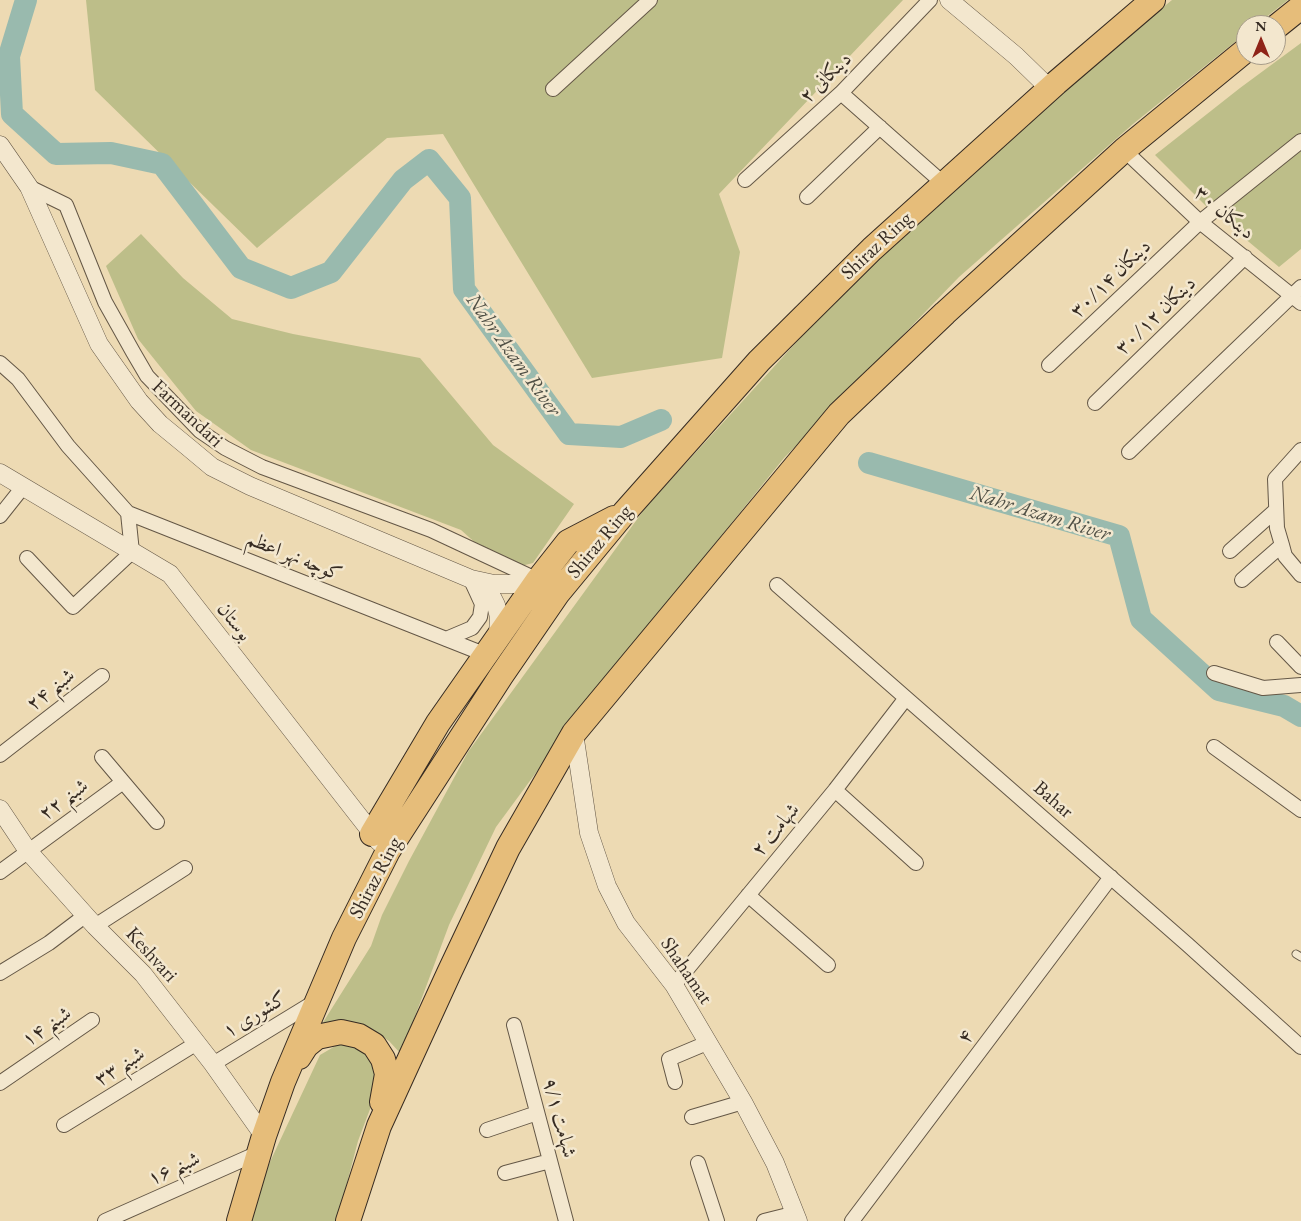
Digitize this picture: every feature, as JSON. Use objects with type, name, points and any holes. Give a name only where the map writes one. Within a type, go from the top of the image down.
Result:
[{"type":"highway","name":"Shiraz Ring","points":[[239,1221],[261,1144],[283,1082],[344,938],[388,851],[501,676],[541,618],[624,513],[759,360],[872,249],[1050,89],[1153,0]]},
{"type":"highway","points":[[1286,19],[1301,7]]},
{"type":"highway","points":[[348,1221],[379,1126],[508,848],[574,733],[839,414],[1124,150],[1236,58]]},
{"type":"highway","points":[[372,834],[438,723],[538,580],[568,542],[624,513]]},
{"type":"highway","points":[[283,1082],[306,1046],[317,1037],[341,1032],[359,1036],[374,1045],[383,1058],[387,1074],[379,1126]]},
{"type":"street","points":[[553,89],[650,0]]},
{"type":"street","name":"۲ دینکانی","points":[[745,180],[841,93],[930,0]]},
{"type":"street","points":[[954,1],[1050,89]]},
{"type":"street","points":[[841,93],[944,184]]},
{"type":"street","points":[[807,197],[880,127]]},
{"type":"street","name":"۳۰/۱۴ دینکان","points":[[1049,365],[1200,222],[1301,141]]},
{"type":"street","name":"Farmandari","points":[[0,145],[29,187],[99,344],[138,401],[160,424],[212,467],[250,486],[471,579],[494,584],[514,584],[538,580]]},
{"type":"street","name":"۳۰ دینکان","points":[[1124,150],[1200,222],[1298,295]]},
{"type":"street","points":[[29,187],[66,204],[105,302],[147,376],[200,431],[226,448],[262,466],[431,530],[538,580]]},
{"type":"street","name":"۳۰/۱۲ دینکان","points":[[1095,404],[1245,257]]},
{"type":"street","points":[[1129,452],[1298,295]]},
{"type":"street","points":[[0,363],[18,380],[68,446],[128,513],[132,552],[73,606],[27,558]]},
{"type":"street","points":[[1301,450],[1275,479],[1277,528],[1285,556],[1301,575]]},
{"type":"street","name":"بوستان","points":[[0,473],[170,574],[372,834],[388,851]]},
{"type":"street","points":[[0,516],[23,487]]},
{"type":"street","points":[[1230,550],[1276,510]]},
{"type":"street","name":"کوچه نهر اعظم","points":[[128,513],[446,639],[491,645]]},
{"type":"street","points":[[1242,580],[1282,545]]},
{"type":"street","points":[[446,639],[472,628],[480,617],[482,604],[471,579]]},
{"type":"street","name":"Farmandari","points":[[471,579],[491,595],[496,605],[499,616],[491,645]]},
{"type":"street","name":"Bahar","points":[[777,585],[1111,877],[1301,1047]]},
{"type":"street","points":[[1277,642],[1301,666]]},
{"type":"street","points":[[1214,673],[1263,688],[1301,686]]},
{"type":"street","name":"۲۴ شبنم","points":[[0,755],[102,676]]},
{"type":"street","name":"۲ شهامت","points":[[674,985],[835,790],[906,698]]},
{"type":"street","name":"Shahamat","points":[[574,733],[589,833],[607,886],[626,923],[674,985],[743,1102],[775,1163],[797,1217]]},
{"type":"street","points":[[1214,747],[1301,810]]},
{"type":"street","points":[[102,756],[158,822]]},
{"type":"street","name":"۲۲ شبنم","points":[[0,872],[124,782]]},
{"type":"street","points":[[835,790],[916,863]]},
{"type":"street","name":"Keshvari","points":[[0,809],[28,851],[143,974],[197,1043],[213,1064],[261,1144]]},
{"type":"street","points":[[0,973],[49,943],[184,868]]},
{"type":"street","name":"۴","points":[[852,1221],[1111,877]]},
{"type":"street","points":[[748,895],[828,965]]},
{"type":"street","name":"۱ کشوری","points":[[213,1064],[317,1000]]},
{"type":"street","name":"۱۴ شبنم","points":[[0,1083],[92,1020]]},
{"type":"street","name":"۹/۱ شهامت","points":[[514,1025],[566,1221]]},
{"type":"street","name":"۳۳ شبنم","points":[[64,1125],[197,1043]]},
{"type":"street","points":[[675,1082],[669,1059],[707,1043]]},
{"type":"street","points":[[692,1117],[743,1102]]},
{"type":"street","points":[[487,1130],[537,1113]]},
{"type":"street","name":"۱۶ شبنم","points":[[105,1221],[261,1144]]},
{"type":"street","points":[[505,1173],[550,1161]]},
{"type":"street","points":[[698,1162],[716,1221]]},
{"type":"street","points":[[764,1221],[797,1217]]},
{"type":"green space","points":[[86,0],[903,0],[719,194],[740,252],[722,358],[592,378],[443,134],[387,138],[257,248],[95,90]]},
{"type":"green space","points":[[1172,0],[1288,0],[1269,15],[1236,15],[1236,41],[1133,124],[959,277],[784,458],[599,687],[496,827],[449,925],[401,1054],[389,1041],[372,1030],[349,1024],[322,1024],[371,946],[382,915],[409,861],[468,752],[646,507],[855,278],[1091,66]]},
{"type":"green space","points":[[1301,43],[1301,249],[1279,267],[1207,207],[1155,155],[1271,65],[1286,65],[1286,54]]},
{"type":"green space","points":[[141,234],[183,278],[232,319],[293,334],[420,358],[493,445],[574,504],[533,563],[521,566],[480,547],[461,530],[251,450],[196,411],[138,339],[106,266]]},
{"type":"green space","points":[[337,1045],[361,1045],[373,1056],[378,1088],[358,1141],[337,1221],[251,1221],[262,1179],[320,1055]]},
{"type":"waterway","name":"Nahr Azam River","points":[[26,0],[9,56],[12,114],[56,154],[111,153],[162,164],[241,268],[291,288],[331,272],[403,180],[429,160],[460,198],[464,289],[569,434],[621,437],[661,420]]},
{"type":"waterway","name":"Nahr Azam River","points":[[869,463],[1119,536],[1141,619],[1219,690],[1284,706],[1301,716]]}]
